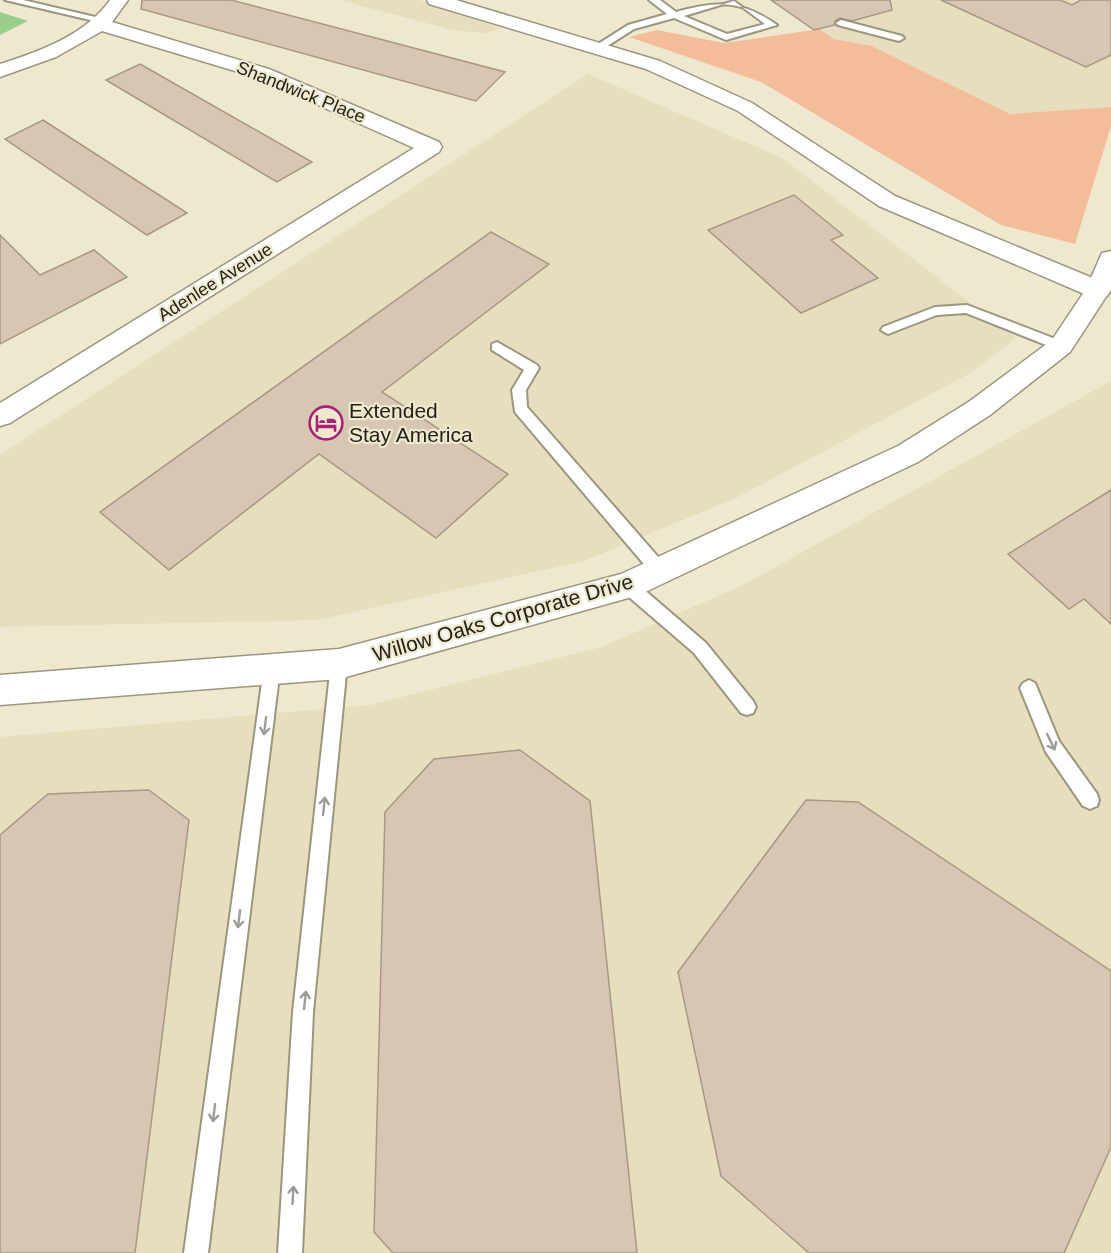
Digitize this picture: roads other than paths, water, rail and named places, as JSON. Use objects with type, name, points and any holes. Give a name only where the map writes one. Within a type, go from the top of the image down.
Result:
[{"type":"street","points":[[0,71],[28,63],[102,22],[119,0]]},
{"type":"street","points":[[436,0],[653,65],[745,107],[887,201],[1104,292]]},
{"type":"street","name":"Shandwick Place","points":[[102,22],[262,73],[431,147]]},
{"type":"street","name":"Adenlee Avenue","points":[[0,416],[431,147]]},
{"type":"street","name":"Willow Oaks Corporate Drive","points":[[0,690],[339,664],[628,586],[908,454],[980,408],[1061,346],[1104,292],[1111,259]]},
{"type":"lane","points":[[10,0],[102,22]]},
{"type":"lane","points":[[654,0],[674,15],[726,37],[772,25],[738,0]]},
{"type":"lane","points":[[598,48],[631,27],[730,0]]},
{"type":"lane","points":[[841,23],[899,38]]},
{"type":"lane","points":[[888,330],[935,311],[967,309],[1061,346]]},
{"type":"lane","points":[[497,346],[532,368],[519,390],[520,408],[660,572]]},
{"type":"lane","points":[[628,586],[700,648],[747,707]]},
{"type":"lane","points":[[290,1253],[303,1012],[339,664]]},
{"type":"lane","points":[[196,1253],[272,668]]},
{"type":"lane","points":[[1029,688],[1052,747],[1090,800]]},
{"type":"place","name":"Extended Stay America","points":[[326,423]]}]
